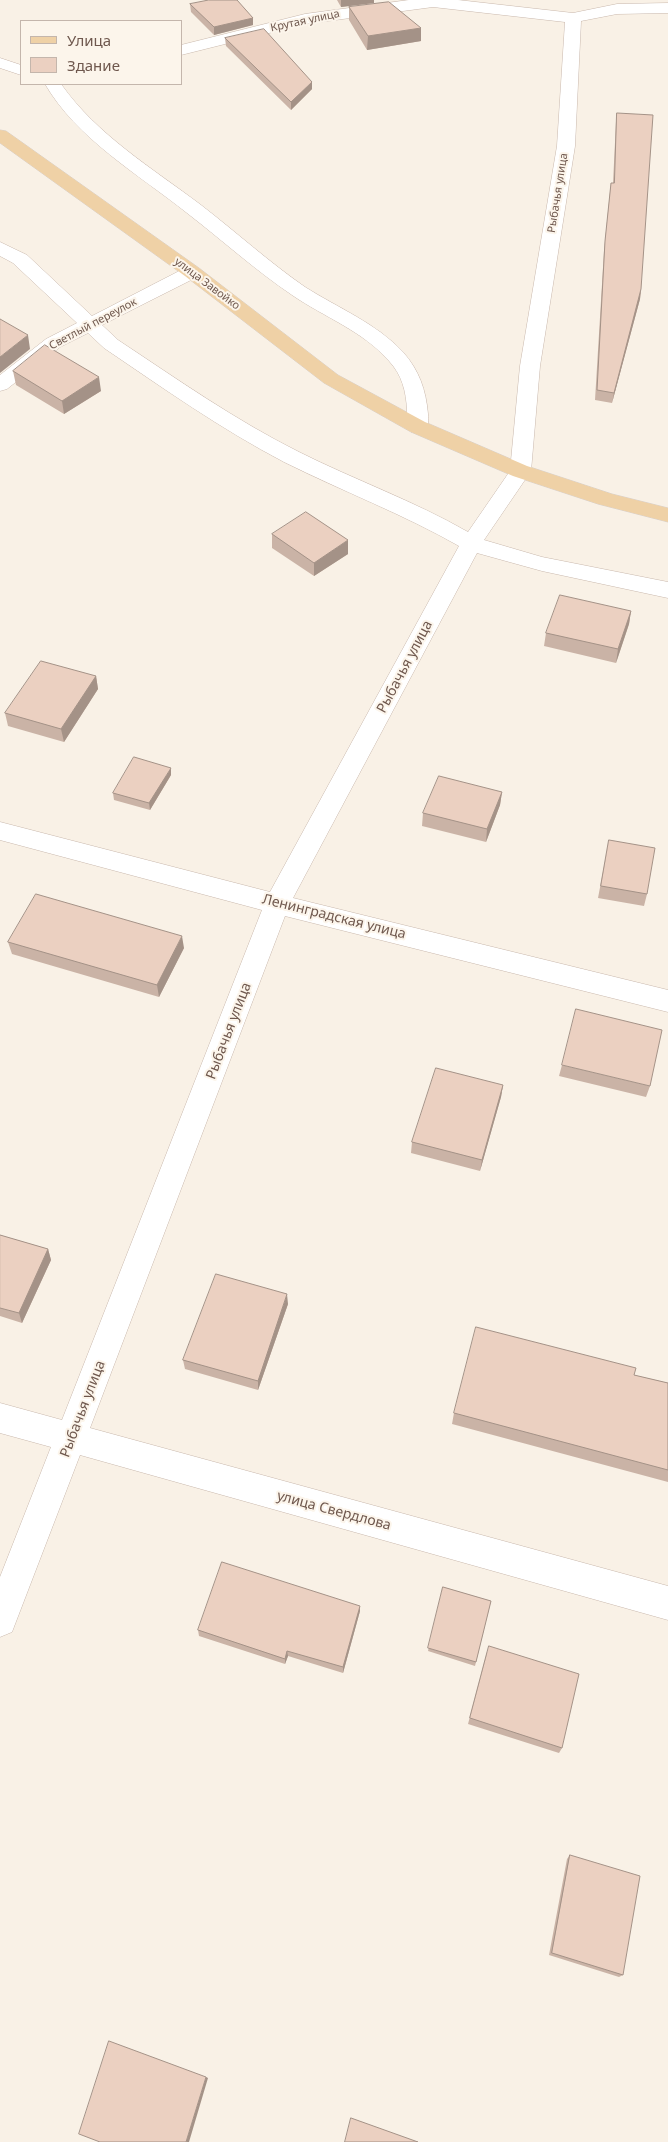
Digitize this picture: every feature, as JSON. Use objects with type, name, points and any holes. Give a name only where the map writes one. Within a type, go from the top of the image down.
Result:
[{"type":"main road","name":"улица Завойко","points":[[0,135],[192,272],[331,379],[418,427],[520,471],[606,499],[668,515]]},
{"type":"street","name":"Крутая улица","points":[[182,50],[305,19],[433,2],[573,18],[617,9],[668,8]]},
{"type":"street","name":"Рыбачья улица","points":[[0,1620],[277,904],[471,544],[520,471],[530,366],[566,146],[573,18]]},
{"type":"street","points":[[0,63],[20,70]]},
{"type":"street","points":[[54,85],[62,98],[99,135],[298,290],[344,317],[394,356],[406,370],[417,400],[418,427]]},
{"type":"street","points":[[0,248],[20,260],[111,344],[231,424],[292,458],[432,522],[471,544],[542,564],[668,590]]},
{"type":"street","name":"Светлый переулок","points":[[0,385],[53,344],[192,272]]},
{"type":"street","name":"Ленинградская улица","points":[[0,831],[277,904],[668,1001]]},
{"type":"street","name":"улица Свердлова","points":[[0,1418],[668,1603]]},
{"type":"building","points":[[209,0],[237,0],[253,18],[214,27],[190,4]]},
{"type":"building","points":[[389,2],[421,28],[368,36],[349,7]]},
{"type":"building","points":[[264,29],[312,82],[291,102],[225,38]]},
{"type":"building","points":[[617,113],[653,115],[641,289],[614,393],[597,390],[605,241],[611,183],[614,183]]},
{"type":"building","points":[[0,319],[28,335],[0,357]]},
{"type":"building","points":[[45,345],[99,377],[62,401],[13,371]]},
{"type":"building","points":[[306,512],[348,540],[314,563],[272,534]]},
{"type":"building","points":[[560,595],[631,611],[618,649],[546,633]]},
{"type":"building","points":[[41,661],[96,676],[61,729],[5,713]]},
{"type":"building","points":[[134,757],[171,768],[149,803],[113,793]]},
{"type":"building","points":[[439,776],[502,792],[487,829],[423,813]]},
{"type":"building","points":[[609,840],[655,848],[647,894],[601,886]]},
{"type":"building","points":[[36,894],[182,936],[157,985],[8,942]]},
{"type":"building","points":[[576,1009],[662,1030],[650,1086],[562,1065]]},
{"type":"building","points":[[436,1068],[503,1085],[482,1160],[412,1142]]},
{"type":"building","points":[[0,1235],[48,1249],[19,1313],[0,1308]]},
{"type":"building","points":[[216,1274],[287,1294],[258,1381],[183,1360]]},
{"type":"building","points":[[476,1327],[636,1368],[634,1375],[668,1383],[668,1470],[454,1413]]},
{"type":"building","points":[[222,1562],[360,1606],[343,1667],[287,1651],[285,1659],[198,1630]]},
{"type":"building","points":[[443,1587],[491,1601],[476,1662],[428,1648]]},
{"type":"building","points":[[489,1646],[579,1674],[562,1748],[470,1718]]},
{"type":"building","points":[[570,1855],[640,1876],[623,1975],[552,1953]]},
{"type":"building","points":[[109,2041],[206,2077],[186,2142],[100,2142],[79,2134]]},
{"type":"building","points":[[351,2118],[418,2142],[345,2142]]}]
